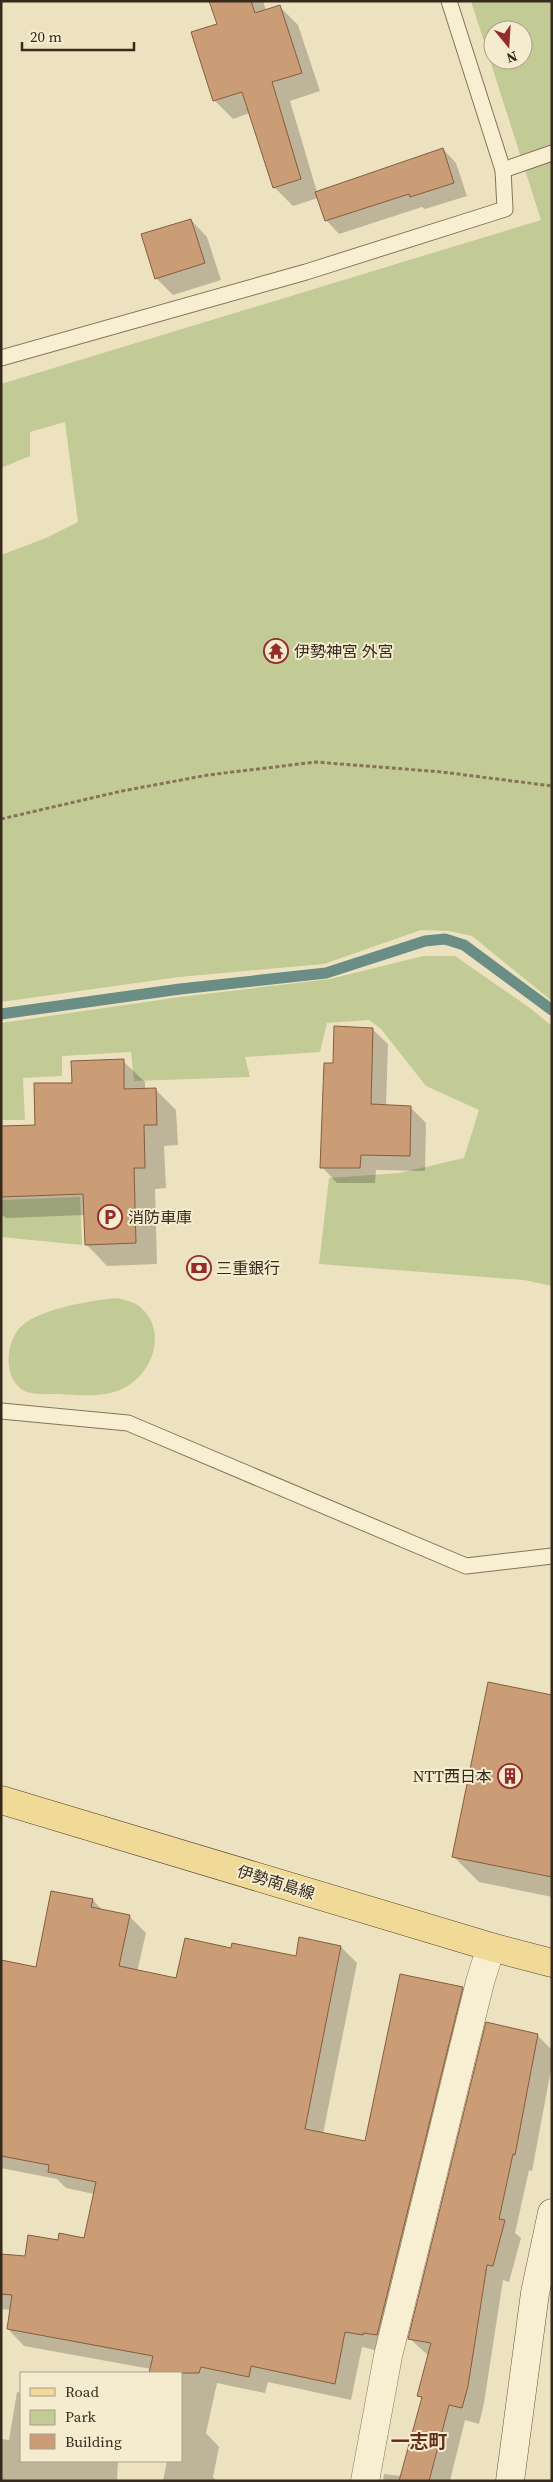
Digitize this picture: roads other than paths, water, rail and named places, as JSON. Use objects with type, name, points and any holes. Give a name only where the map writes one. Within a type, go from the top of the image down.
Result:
[{"type":"main road","name":"伊勢南島線","points":[[1,1800],[491,1947],[552,1963]]},
{"type":"street","points":[[365,2481],[388,2356],[480,1982],[491,1947]]},
{"type":"street","points":[[510,2481],[544,2294],[552,2213]]},
{"type":"lane","points":[[1,358],[306,272],[505,209],[503,170],[449,1]]},
{"type":"lane","points":[[503,170],[552,153]]},
{"type":"lane","points":[[1,1411],[128,1423],[466,1566],[552,1556]]},
{"type":"waterway","points":[[1,1014],[180,989],[326,973],[425,941],[445,939],[464,945],[552,1010]]},
{"type":"place","name":"伊勢神宮 外宮","points":[[276,651]]},
{"type":"place","name":"消防車庫","points":[[110,1217]]},
{"type":"place","name":"三重銀行","points":[[199,1268]]},
{"type":"place","name":"NTT西日本","points":[[510,1776]]},
{"type":"district","name":"一志町","points":[[419,2441]]}]
